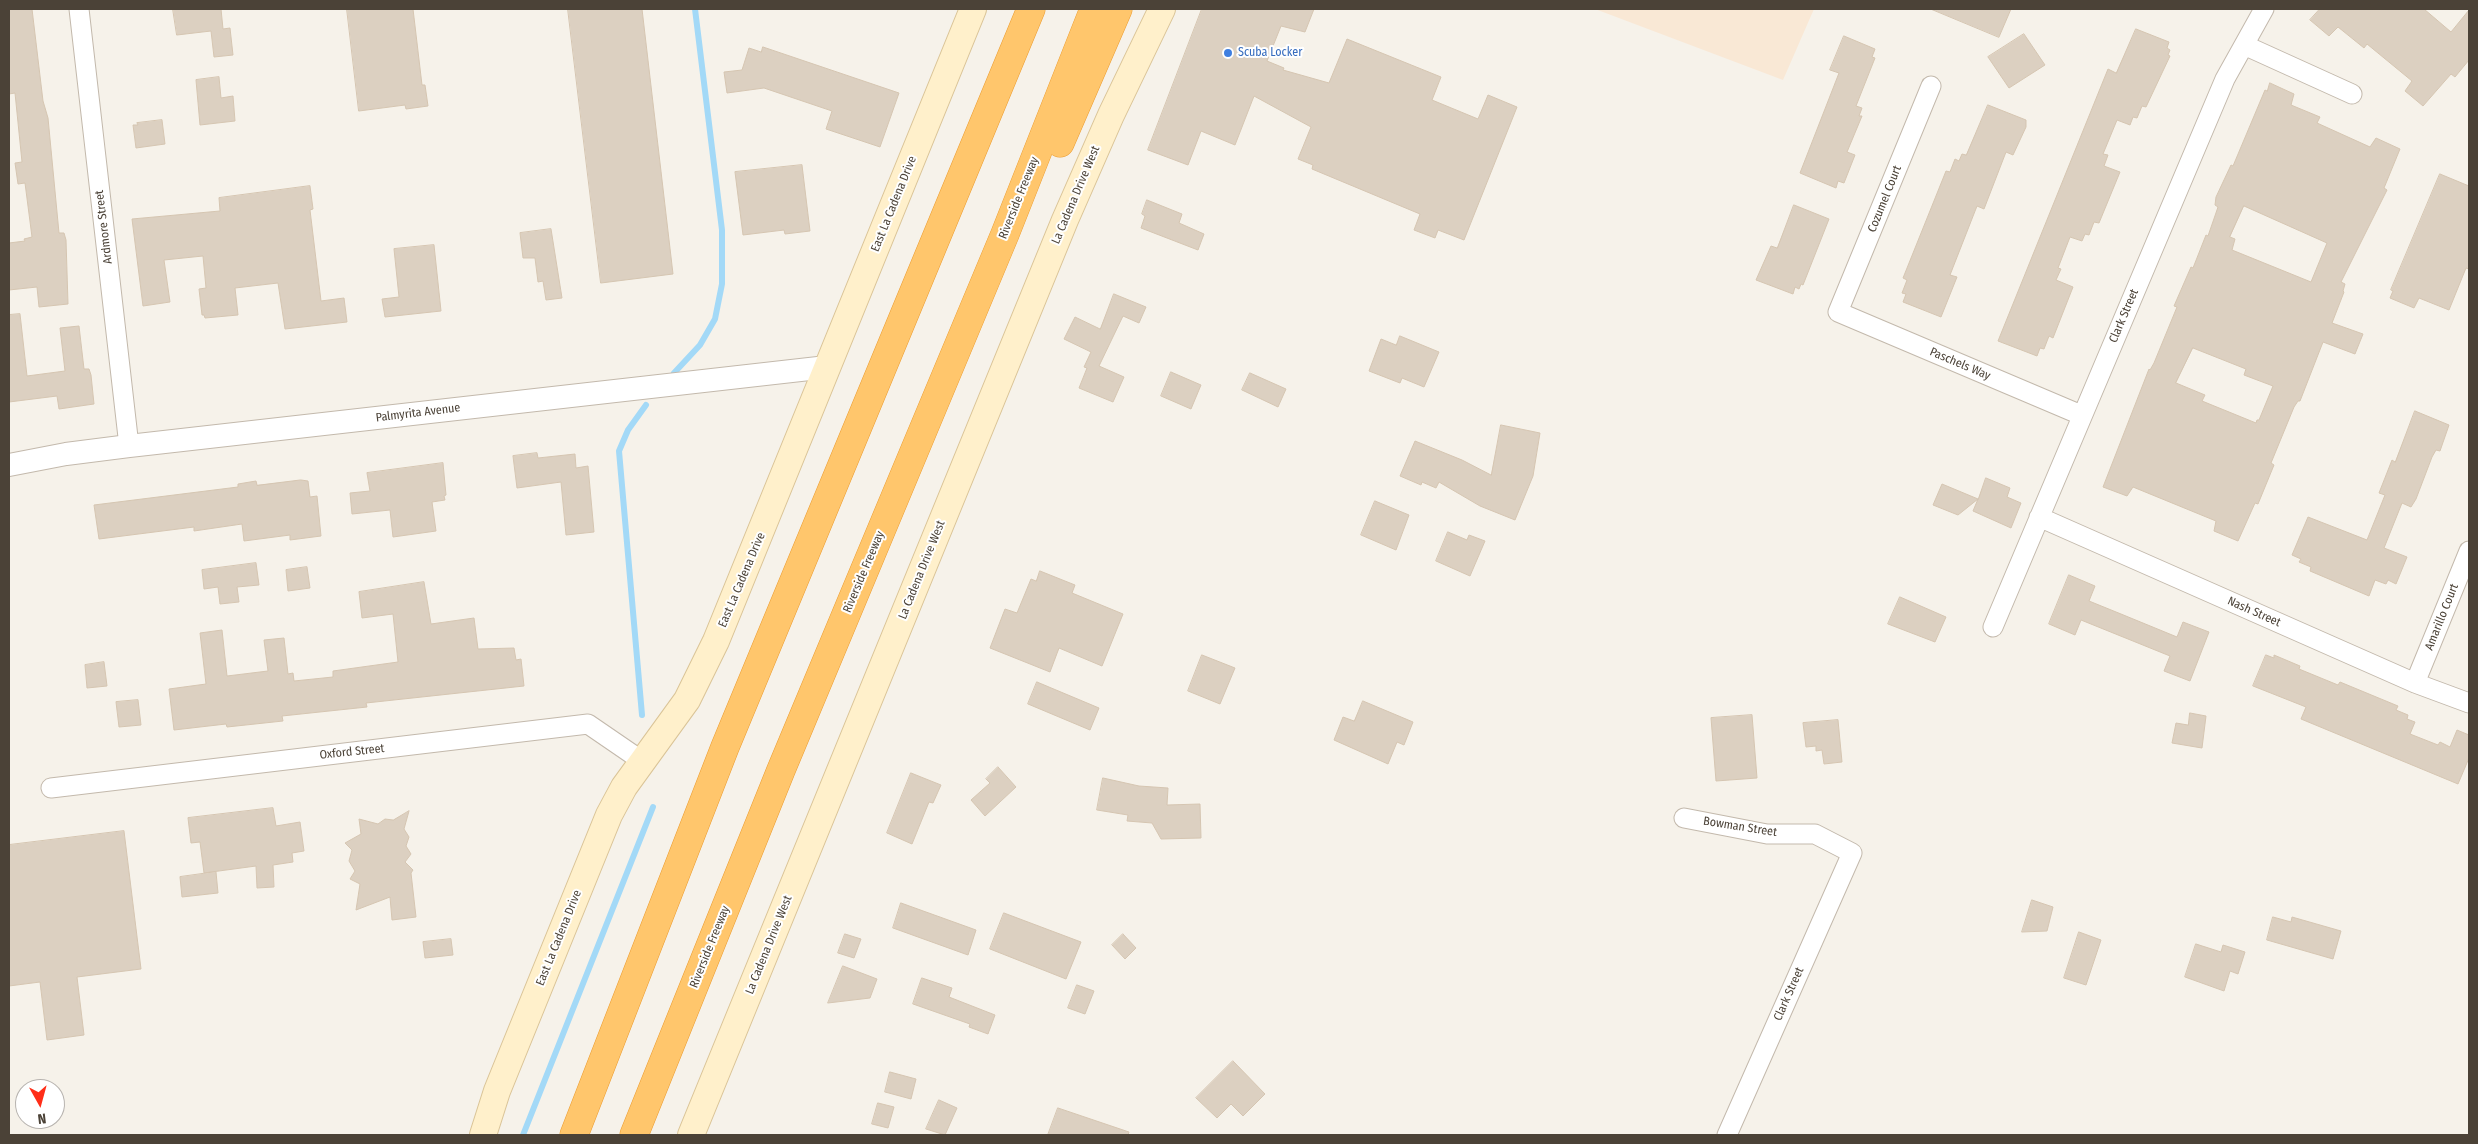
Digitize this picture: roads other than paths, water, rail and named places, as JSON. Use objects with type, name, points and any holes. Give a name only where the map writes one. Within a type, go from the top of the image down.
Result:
[{"type":"highway","points":[[574,1135],[725,747],[1031,9]]},
{"type":"highway","name":"Riverside Freeway","points":[[634,1135],[781,770],[1005,234],[1094,9]]},
{"type":"highway","points":[[1005,234],[1037,204],[1055,156],[1118,9]]},
{"type":"main road","name":"East La Cadena Drive","points":[[483,1135],[497,1091],[609,815],[624,787],[687,700],[716,641],[973,9]]},
{"type":"main road","name":"La Cadena Drive West","points":[[692,1135],[1065,220],[1110,115],[1162,9]]},
{"type":"street","name":"Ardmore Street","points":[[79,9],[129,446]]},
{"type":"street","name":"Clark Street","points":[[1993,627],[2081,415],[2225,79],[2264,9]]},
{"type":"street","points":[[2244,45],[2352,94]]},
{"type":"street","name":"Cozumel Court","points":[[1838,312],[1931,86]]},
{"type":"street","name":"Paschels Way","points":[[1838,312],[2081,415]]},
{"type":"street","name":"Palmyrita Avenue","points":[[9,465],[66,454],[129,446],[827,368]]},
{"type":"street","name":"Nash Street","points":[[2039,517],[2415,683],[2469,703]]},
{"type":"street","name":"Amarillo Court","points":[[2415,683],[2469,551]]},
{"type":"street","name":"Oxford Street","points":[[51,788],[588,724],[642,761]]},
{"type":"street","name":"Bowman Street","points":[[1684,818],[1767,834],[1815,834],[1852,853]]},
{"type":"street","name":"Clark Street","points":[[1727,1135],[1852,853]]},
{"type":"waterway","points":[[674,373],[700,345],[715,319],[722,284],[722,230],[695,9]]},
{"type":"waterway","points":[[642,715],[619,451],[628,430],[646,405]]},
{"type":"waterway","points":[[523,1135],[653,807]]},
{"type":"place","name":"Scuba Locker","points":[[1228,53]]}]
